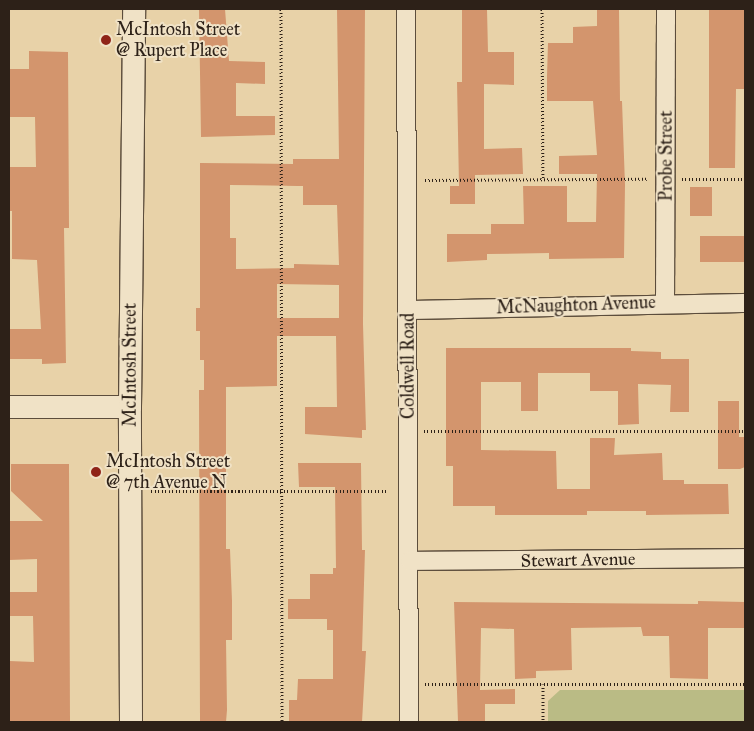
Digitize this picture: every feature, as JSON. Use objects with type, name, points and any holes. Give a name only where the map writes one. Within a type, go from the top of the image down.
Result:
[{"type":"street","name":"McIntosh Street","points":[[131,722],[130,407],[134,9]]},
{"type":"street","name":"Coldwell Road","points":[[406,9],[410,561],[409,722]]},
{"type":"street","name":"Probe Street","points":[[665,303],[666,9]]},
{"type":"street","name":"McNaughton Avenue","points":[[408,310],[665,303],[745,303]]},
{"type":"street","points":[[9,407],[130,407]]},
{"type":"street","name":"Stewart Avenue","points":[[410,561],[745,558]]},
{"type":"path","points":[[281,9],[282,722]]},
{"type":"path","points":[[542,9],[543,180]]},
{"type":"path","points":[[407,180],[745,179]]},
{"type":"path","points":[[408,430],[745,431]]},
{"type":"path","points":[[130,491],[409,491]]},
{"type":"path","points":[[409,684],[745,684]]},
{"type":"path","points":[[542,684],[543,722]]},
{"type":"green space","points":[[560,690],[745,690],[745,722],[548,722],[548,701]]},
{"type":"building","points":[[199,9],[225,9],[229,61],[265,62],[265,84],[236,83],[236,116],[275,116],[275,135],[201,137]]},
{"type":"building","points":[[337,9],[365,9],[363,324],[366,430],[362,430],[362,438],[305,434],[305,407],[337,407],[336,336],[277,336],[277,386],[226,387],[226,549],[230,549],[232,601],[232,640],[226,640],[227,710],[226,722],[200,722],[199,390],[204,390],[204,360],[200,360],[200,331],[196,331],[196,308],[200,308],[200,163],[293,164],[293,159],[339,159]],"holes":[[[230,185],[303,186],[303,205],[337,205],[339,265],[294,264],[294,268],[236,269],[236,238],[230,238]],[[277,284],[339,285],[339,318],[277,318]]]},
{"type":"building","points":[[462,9],[487,9],[488,52],[514,52],[514,85],[484,84],[484,149],[522,148],[523,174],[475,175],[475,204],[450,204],[450,186],[459,186],[457,82],[462,82]]},
{"type":"building","points":[[597,9],[619,9],[620,101],[622,101],[625,185],[624,258],[549,259],[549,253],[487,254],[487,260],[447,262],[447,234],[491,234],[491,224],[524,224],[523,186],[567,186],[567,222],[596,222],[597,174],[559,174],[559,156],[597,155],[593,101],[547,101],[547,76],[548,43],[573,43],[573,27],[597,26]]},
{"type":"building","points":[[709,9],[745,9],[745,89],[736,89],[735,168],[709,168]]},
{"type":"building","points":[[29,51],[68,52],[69,228],[64,228],[66,363],[42,364],[42,359],[9,359],[9,329],[41,329],[37,260],[12,259],[12,211],[9,211],[9,167],[36,167],[35,117],[9,117],[9,69],[29,69]]},
{"type":"building","points":[[690,187],[712,187],[712,216],[690,216]]},
{"type":"building","points":[[700,236],[745,236],[745,262],[700,262]]},
{"type":"building","points":[[446,348],[631,348],[631,351],[661,352],[661,359],[689,359],[689,412],[670,412],[671,385],[638,384],[639,424],[618,425],[618,391],[590,391],[590,373],[538,373],[538,411],[521,411],[521,382],[481,382],[481,450],[556,451],[557,489],[590,489],[590,438],[615,438],[614,455],[662,453],[663,480],[684,480],[684,484],[728,484],[729,514],[646,515],[646,511],[587,511],[587,515],[495,515],[495,506],[453,506],[453,466],[446,466]]},
{"type":"building","points":[[718,401],[739,401],[739,437],[745,437],[745,467],[740,469],[718,469]]},
{"type":"building","points":[[298,463],[361,463],[362,550],[365,550],[362,651],[366,651],[362,722],[289,722],[289,700],[297,700],[298,679],[333,679],[333,630],[327,630],[327,619],[288,619],[288,599],[310,599],[310,574],[333,574],[333,568],[336,568],[335,487],[299,487]]},
{"type":"building","points":[[11,464],[69,464],[70,722],[9,722],[9,661],[34,662],[33,616],[9,616],[9,592],[37,592],[37,559],[9,560],[9,521],[43,521],[11,491]]},
{"type":"building","points":[[698,601],[745,602],[745,628],[708,628],[708,679],[670,678],[669,636],[643,636],[641,627],[571,628],[572,670],[536,671],[536,678],[515,679],[514,629],[481,628],[480,690],[515,689],[515,704],[485,704],[485,722],[458,722],[454,602],[698,604]]},
{"type":"place","name":"McIntosh Street @ Rupert Place","points":[[106,40]]},
{"type":"place","name":"McIntosh Street @ 7th Avenue N","points":[[96,472]]}]
